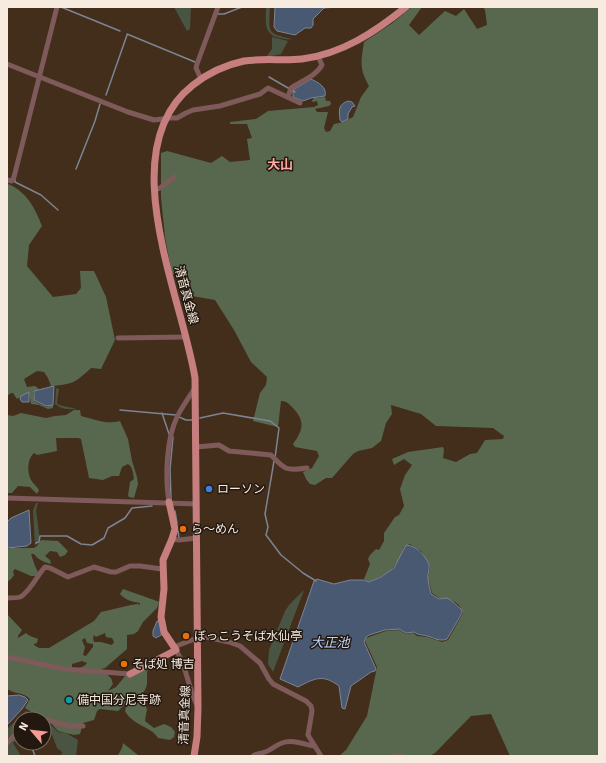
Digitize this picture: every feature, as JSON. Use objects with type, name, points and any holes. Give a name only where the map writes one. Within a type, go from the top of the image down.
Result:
[{"type":"main road","name":"清音真金線","points":[[194,756],[197,737],[198,708],[196,386],[193,364],[166,267],[155,202],[156,153],[159,133],[164,119],[178,98],[200,79],[227,65],[246,61],[295,59],[318,56],[333,52],[369,35],[406,7]]},
{"type":"main road","points":[[130,674],[175,649],[164,632],[161,621],[164,584],[162,570],[163,560],[172,539],[174,525],[169,502]]},
{"type":"street","points":[[7,180],[12,181],[14,177],[41,78],[57,7]]},
{"type":"street","points":[[200,79],[196,68],[218,7]]},
{"type":"street","points":[[288,97],[290,90],[313,75],[320,68],[322,65],[318,56]]},
{"type":"street","points":[[7,64],[128,112],[154,120],[176,118],[193,110],[220,106],[260,94],[268,88],[300,103]]},
{"type":"street","points":[[155,190],[174,177]]},
{"type":"street","points":[[118,338],[186,337]]},
{"type":"street","points":[[169,502],[167,463],[171,437],[177,416],[196,386]]},
{"type":"street","points":[[196,447],[219,445],[229,451],[271,455],[281,466],[293,470],[307,468]]},
{"type":"street","points":[[7,498],[197,504]]},
{"type":"street","points":[[172,539],[179,540],[197,538]]},
{"type":"street","points":[[7,598],[21,597],[33,585],[39,573],[45,567],[68,577],[94,567],[111,572],[116,572],[130,566],[140,566],[162,570]]},
{"type":"street","points":[[198,708],[180,656],[175,649],[197,636],[229,642],[240,646],[260,663],[273,684],[306,701],[311,706],[312,711],[308,735],[321,756]]},
{"type":"street","points":[[7,657],[64,669],[130,674]]},
{"type":"street","points":[[52,721],[69,726],[83,726]]},
{"type":"street","points":[[253,756],[258,753],[264,753],[281,743],[286,742],[293,741],[314,746]]},
{"type":"street","points":[[396,756],[401,756]]},
{"type":"green space","points":[[174,7],[191,7],[190,29],[187,31]]},
{"type":"green space","points":[[266,7],[270,7],[269,22],[273,33],[292,39],[275,36],[268,31],[266,22]]},
{"type":"green space","points":[[412,7],[422,7],[409,25],[419,35],[445,11],[456,16],[464,9],[477,29],[487,25],[485,10],[483,7],[599,7],[599,756],[510,756],[491,714],[471,716],[435,753],[429,756],[339,756],[346,750],[367,716],[377,667],[365,641],[366,638],[386,631],[399,630],[406,634],[413,633],[417,636],[427,637],[442,642],[448,640],[463,613],[460,606],[454,601],[439,598],[432,593],[428,578],[430,567],[429,564],[421,551],[410,544],[404,547],[395,565],[387,573],[369,582],[364,579],[370,564],[368,559],[370,555],[376,549],[379,550],[384,541],[384,533],[395,517],[399,515],[404,506],[400,489],[405,475],[412,465],[404,459],[394,465],[392,459],[408,452],[443,447],[443,458],[456,462],[470,454],[477,453],[485,440],[503,439],[504,436],[493,428],[436,426],[421,414],[391,405],[392,414],[386,423],[381,441],[372,448],[358,451],[353,454],[332,478],[326,478],[315,485],[310,484],[303,472],[312,468],[319,456],[317,451],[295,447],[293,444],[297,439],[302,425],[299,416],[288,403],[281,401],[278,427],[253,421],[260,393],[266,385],[267,377],[251,362],[234,330],[215,300],[192,296],[179,274],[172,274],[165,237],[161,197],[161,153],[167,151],[211,163],[222,156],[230,162],[250,160],[247,139],[252,138],[247,124],[230,124],[230,122],[256,119],[268,111],[314,107],[318,105],[317,101],[312,101],[314,98],[325,97],[326,101],[330,101],[331,104],[329,106],[315,109],[317,112],[328,112],[324,128],[326,132],[330,131],[334,124],[343,122],[353,117],[361,97],[369,86],[362,69],[364,42],[391,24]]},
{"type":"green space","points":[[272,37],[288,41],[281,54],[267,56],[272,49]]},
{"type":"green space","points":[[8,184],[15,187],[30,201],[42,226],[29,245],[27,266],[53,297],[76,294],[81,288],[80,271],[94,271],[106,297],[115,340],[101,369],[91,368],[73,382],[51,386],[44,372],[37,371],[24,379],[27,387],[35,386],[39,389],[33,392],[34,401],[46,407],[53,405],[53,408],[48,409],[39,405],[31,404],[29,392],[17,399],[13,393],[7,396]]},
{"type":"green space","points":[[56,388],[59,389],[57,403],[59,405],[77,409],[65,409],[55,404]]},
{"type":"green space","points":[[74,410],[80,410],[81,416],[100,421],[120,421],[128,439],[137,477],[138,484],[134,498],[128,496],[130,482],[134,479],[130,465],[128,464],[122,467],[119,476],[112,476],[103,480],[89,478],[81,439],[78,438],[56,438],[57,451],[37,455],[34,453],[28,466],[31,480],[39,490],[37,494],[30,487],[18,486],[12,493],[7,493],[7,415],[13,416],[21,413],[46,418],[66,415]]},
{"type":"green space","points":[[36,503],[38,503],[36,510],[40,540],[35,546],[33,511]]},
{"type":"green space","points":[[41,540],[58,541],[68,551],[65,555],[60,557],[57,552],[50,551],[45,556],[50,560],[51,564],[37,558],[34,554],[31,554],[38,572],[36,576],[31,576],[15,569],[13,571],[14,575],[7,582],[7,550],[10,548],[34,548]]},
{"type":"green space","points":[[123,589],[159,602],[157,608],[143,622],[138,631],[134,634],[127,635],[127,649],[105,668],[101,669],[111,678],[113,684],[108,691],[116,687],[126,675],[150,665],[147,672],[146,686],[141,696],[147,709],[145,721],[154,728],[164,724],[171,727],[175,732],[174,737],[170,740],[158,738],[151,731],[128,716],[125,711],[126,707],[136,702],[133,692],[130,693],[132,698],[118,711],[100,709],[97,711],[94,720],[83,723],[80,734],[74,735],[58,731],[52,724],[52,711],[30,711],[25,708],[30,699],[24,695],[7,689],[7,614],[22,630],[18,638],[26,633],[38,639],[37,643],[34,645],[39,648],[49,648],[94,621],[101,612],[131,605],[140,605],[140,603],[120,594]],"holes":[[[105,633],[106,637],[112,638],[114,642],[112,645],[94,642],[93,638],[94,635],[96,637]],[[85,638],[87,643],[93,644],[93,647],[86,656],[83,655],[85,647],[82,640]],[[82,661],[87,663],[82,667],[72,668],[72,664]]]},
{"type":"green space","points":[[304,590],[273,672],[268,664],[269,650],[285,611]]},
{"type":"green space","points":[[12,724],[12,736],[7,741],[7,729]]},
{"type":"green space","points":[[52,726],[58,732],[66,733],[78,740],[76,756],[62,756],[61,753],[63,753],[57,748],[52,735]]},
{"type":"green space","points":[[12,740],[12,751],[18,751],[21,756],[15,756],[14,754],[14,756],[7,756],[7,744]]},
{"type":"green space","points":[[123,743],[139,756],[118,755]]},
{"type":"water","points":[[275,7],[338,7],[324,8],[313,19],[313,25],[311,28],[305,28],[295,35],[277,31],[274,27]]},
{"type":"water","points":[[311,79],[324,88],[325,96],[303,101],[293,97],[293,90]]},
{"type":"water","points":[[348,101],[352,102],[355,106],[352,107],[348,114],[348,119],[342,122],[340,120],[339,113],[340,108],[342,104]]},
{"type":"water","points":[[54,386],[53,405],[46,406],[34,400],[34,391]]},
{"type":"water","points":[[29,392],[29,402],[22,402],[20,399],[21,396]]},
{"type":"water","points":[[29,510],[31,543],[27,546],[7,548],[7,522],[11,518]]},
{"type":"water","name":"大正池","points":[[406,545],[410,545],[417,549],[428,562],[428,580],[431,594],[439,599],[447,598],[462,610],[462,613],[447,639],[439,640],[414,632],[406,633],[399,629],[385,630],[366,637],[364,642],[376,669],[351,686],[345,709],[342,708],[339,686],[333,682],[319,679],[309,681],[298,687],[280,679],[314,581],[317,579],[334,584],[350,580],[364,580],[369,582],[381,577],[394,568]]},
{"type":"water","points":[[157,621],[159,621],[163,634],[156,638],[153,636],[153,631]]},
{"type":"water","points":[[19,695],[28,700],[20,711],[12,711],[12,720],[7,725],[7,696]]},
{"type":"waterway","points":[[61,7],[120,31]]},
{"type":"waterway","points":[[218,14],[224,14],[242,7]]},
{"type":"waterway","points":[[127,34],[195,62]]},
{"type":"waterway","points":[[106,95],[127,35]]},
{"type":"waterway","points":[[269,77],[295,92]]},
{"type":"waterway","points":[[76,169],[100,104]]},
{"type":"waterway","points":[[15,179],[15,182],[41,195],[58,210]]},
{"type":"waterway","points":[[120,410],[176,415]]},
{"type":"waterway","points":[[162,413],[169,434]]},
{"type":"waterway","points":[[200,418],[223,413],[270,421],[279,428],[275,458]]},
{"type":"waterway","points":[[179,417],[186,420],[192,420]]},
{"type":"waterway","points":[[171,500],[170,469],[173,437]]},
{"type":"waterway","points":[[274,461],[265,514],[268,527],[266,535],[281,555],[303,573],[316,581]]},
{"type":"waterway","points":[[36,543],[39,542],[40,536],[67,536],[81,544],[92,545],[104,538],[108,528],[125,518],[132,508],[152,506]]},
{"type":"waterway","points":[[175,511],[177,523]]},
{"type":"waterway","points":[[178,529],[179,539]]},
{"type":"waterway","points":[[33,751],[35,756]]},
{"type":"place","name":"ローソン","points":[[209,489]]},
{"type":"place","name":"ら～めん","points":[[183,529]]},
{"type":"place","name":"ぼっこうそば水仙亭","points":[[186,636]]},
{"type":"place","name":"そば処 博吉","points":[[124,664]]},
{"type":"place","name":"備中国分尼寺跡","points":[[69,700]]},
{"type":"district","name":"大山","points":[[280,165]]}]
